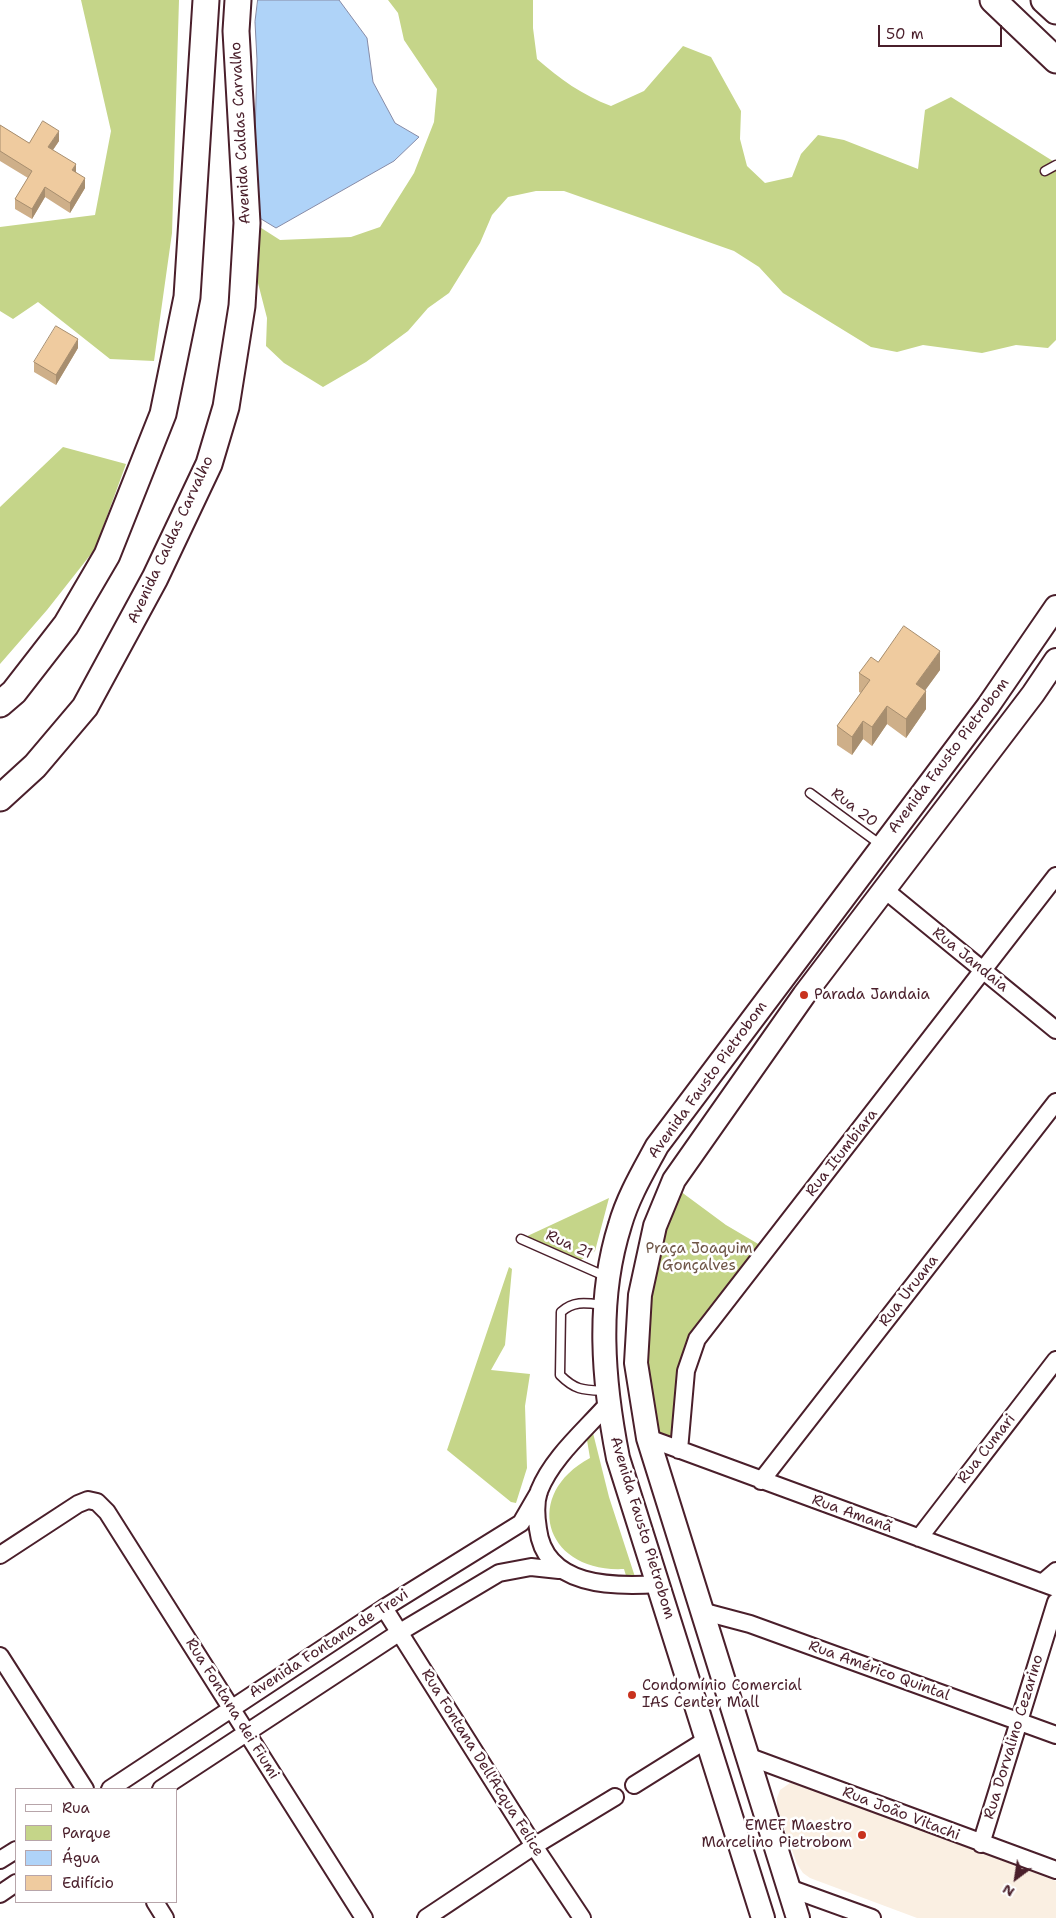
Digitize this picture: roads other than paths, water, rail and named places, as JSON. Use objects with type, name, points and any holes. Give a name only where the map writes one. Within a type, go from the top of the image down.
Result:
[{"type":"main road","points":[[0,704],[14,692],[66,625],[107,555],[163,414],[187,297],[206,0]]},
{"type":"main road","name":"Avenida Caldas Carvalho","points":[[0,798],[35,766],[85,707],[155,578],[209,464],[226,407],[242,306],[248,222],[236,31],[238,0]]},
{"type":"main road","points":[[993,0],[1056,60]]},
{"type":"main road","points":[[1044,0],[1056,12]]},
{"type":"main road","name":"Avenida Fausto Pietrobom","points":[[763,1918],[618,1458],[606,1398],[605,1305],[607,1277],[620,1224],[632,1192],[657,1146],[988,706],[1056,607]]},
{"type":"main road","name":"Avenida Fausto Pietrobom","points":[[798,1918],[648,1438],[636,1364],[640,1296],[655,1226],[674,1180],[804,995],[1033,694],[1056,660]]},
{"type":"street","name":"Rua Itumbiara","points":[[679,1450],[686,1371],[697,1339],[1056,876]]},
{"type":"street","name":"Rua Jandaia","points":[[885,890],[1056,1030]]},
{"type":"street","name":"Rua Uruana","points":[[761,1481],[1056,1102]]},
{"type":"street","name":"Rua Cumari","points":[[919,1538],[1056,1360]]},
{"type":"street","name":"Avenida Fontana de Trevi","points":[[111,1788],[231,1707],[384,1608],[521,1523],[552,1468],[606,1398]]},
{"type":"street","name":"Rua Amanã","points":[[648,1438],[1049,1585]]},
{"type":"street","name":"Avenida Fontana de Trevi","points":[[539,1492],[536,1517],[539,1538],[559,1570]]},
{"type":"street","name":"Rua Fontana dei Fiumi","points":[[0,1555],[78,1504],[88,1500],[97,1502],[107,1512],[364,1918]]},
{"type":"street","name":"Avenida Fontana de Trevi","points":[[162,1788],[247,1734],[400,1632],[499,1573],[531,1567],[559,1570],[592,1582],[629,1586],[658,1584]]},
{"type":"street","points":[[1049,1585],[1056,1571]]},
{"type":"street","name":"Rua Dorvalino Cezarino","points":[[981,1844],[1056,1602]]},
{"type":"street","name":"Rua Fontana Dell'Acqua Felice","points":[[384,1608],[534,1846],[582,1918]]},
{"type":"street","name":"Rua Américo Quintal","points":[[701,1611],[750,1624],[1056,1736]]},
{"type":"street","points":[[0,1656],[84,1788]]},
{"type":"street","points":[[634,1785],[706,1740]]},
{"type":"street","name":"Rua João Vitachi","points":[[747,1756],[981,1844],[1056,1870]]},
{"type":"street","points":[[426,1918],[534,1846],[615,1797]]},
{"type":"street","points":[[0,1860],[15,1851]]},
{"type":"street","points":[[0,1894],[15,1884]]},
{"type":"street","points":[[789,1888],[872,1918]]},
{"type":"street","points":[[156,1903],[165,1918]]},
{"type":"lane","points":[[1045,171],[1056,164]]},
{"type":"lane","name":"Rua 20","points":[[810,793],[881,846]]},
{"type":"lane","name":"Rua 21","points":[[521,1239],[607,1277]]},
{"type":"lane","points":[[605,1305],[578,1302],[569,1305],[561,1312],[560,1375],[569,1384],[580,1390],[606,1398]]},
{"type":"water","points":[[258,0],[339,0],[367,38],[373,82],[395,123],[419,137],[394,161],[276,228],[253,214],[257,60],[255,22]]},
{"type":"place","name":"Parada Jandaia","points":[[804,995]]},
{"type":"place","name":"Condomínio Comercial IAS Center Mall","points":[[632,1695]]},
{"type":"place","name":"EMEF Maestro Marcelino Pietrobom","points":[[862,1835]]},
{"type":"park label","name":"Praça Joaquim Gonçalves","points":[[699,1258]]}]
